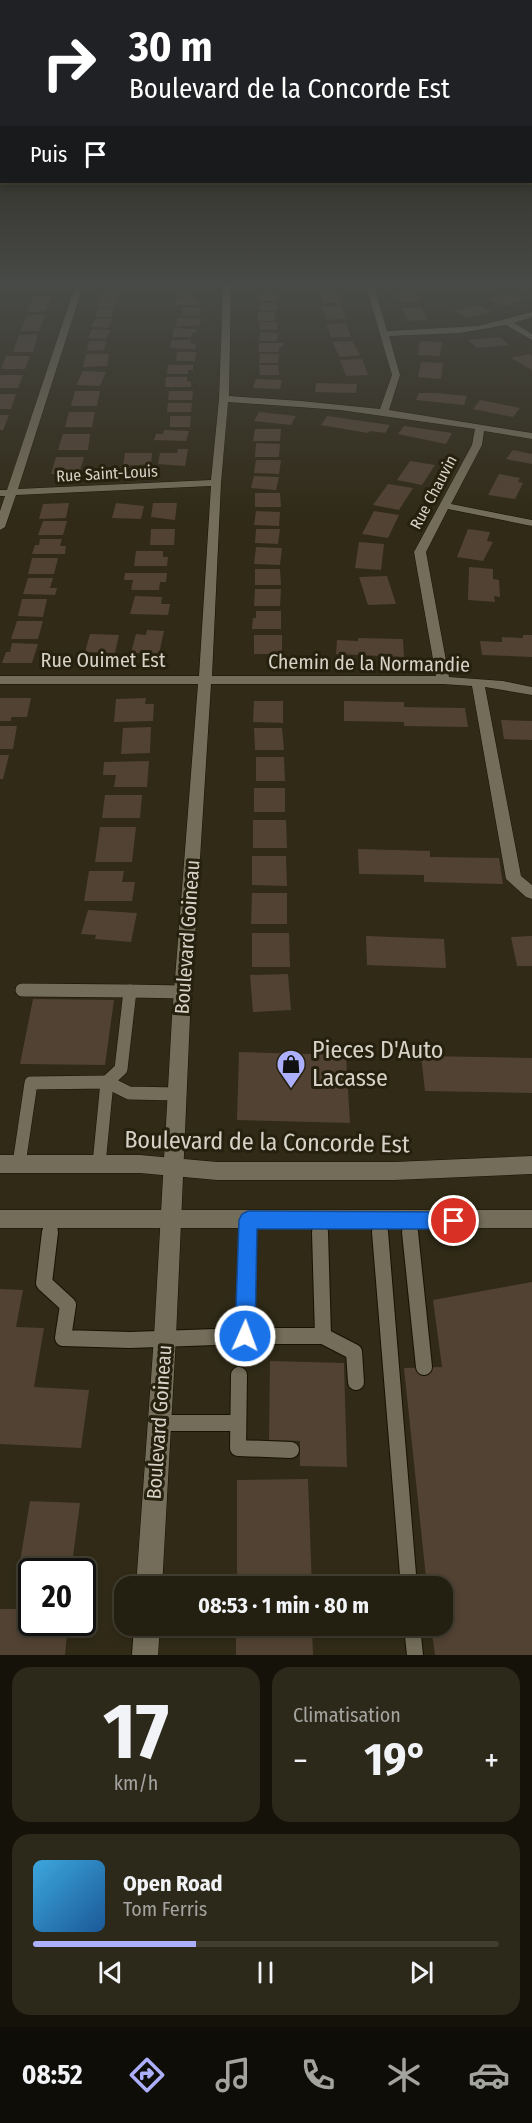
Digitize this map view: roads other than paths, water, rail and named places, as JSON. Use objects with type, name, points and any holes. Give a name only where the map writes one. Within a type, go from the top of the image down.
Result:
[{"type":"street","points":[[0,527],[6,493],[52,363]]},
{"type":"street","name":"Boulevard Goineau","points":[[150,1576],[183,992],[225,363]]},
{"type":"street","points":[[383,413],[396,375],[393,363]]},
{"type":"street","points":[[224,399],[263,400],[383,413],[480,426],[532,436]]},
{"type":"street","name":"Rue Chauvin","points":[[442,680],[420,552],[447,506],[477,445],[480,426]]},
{"type":"street","name":"Rue Saint-Louis","points":[[6,493],[216,483]]},
{"type":"street","points":[[447,506],[532,523]]},
{"type":"street","name":"Rue Ouimet Est","points":[[0,680],[205,680]]},
{"type":"street","name":"Chemin de la Normandie","points":[[205,680],[442,680],[503,685],[532,691]]},
{"type":"street","points":[[478,684],[514,879],[532,893]]},
{"type":"street","name":"Boulevard de la Concorde Est","points":[[9,1164],[173,1166],[217,1171],[394,1171],[532,1166]]},
{"type":"street","points":[[0,1219],[532,1220]]},
{"type":"street","points":[[145,1655],[146,1636]]},
{"type":"lane","points":[[22,990],[183,992]]},
{"type":"lane","points":[[99,1164],[107,1082],[121,1069],[130,991]]},
{"type":"lane","points":[[9,1164],[31,1083],[107,1082],[129,1093],[177,1094]]},
{"type":"lane","points":[[52,1219],[44,1283],[68,1305],[63,1338],[129,1340],[165,1337],[323,1336],[354,1352],[356,1382]]},
{"type":"lane","points":[[245,1336],[248,1220]]},
{"type":"lane","points":[[321,1221],[323,1336]]},
{"type":"lane","points":[[379,1221],[408,1576]]},
{"type":"lane","points":[[409,1221],[424,1367]]},
{"type":"lane","points":[[239,1375],[238,1448],[291,1450]]},
{"type":"lane","points":[[159,1423],[238,1423]]},
{"type":"lane","points":[[413,1636],[415,1655]]},
{"type":"place","name":"Pieces D'Auto Lacasse","points":[[291,1090]]}]
